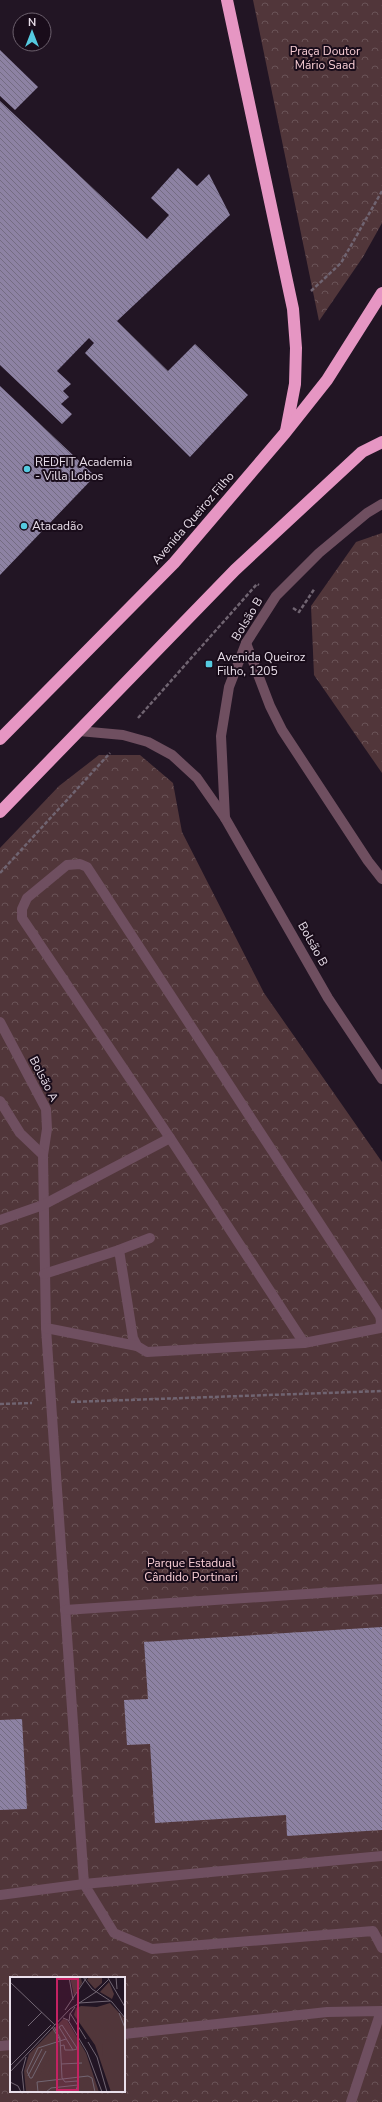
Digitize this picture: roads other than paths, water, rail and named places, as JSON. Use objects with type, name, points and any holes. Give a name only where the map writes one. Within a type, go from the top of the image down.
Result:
[{"type":"highway","points":[[227,0],[293,309],[296,348],[295,384],[285,433]]},
{"type":"highway","name":"Avenida Queiroz Filho","points":[[0,739],[174,563],[285,433],[327,380],[382,293]]},
{"type":"highway","points":[[0,812],[235,570],[362,452],[382,442]]},
{"type":"highway","points":[[362,452],[382,449]]},
{"type":"lane","name":"Bolsão B","points":[[226,818],[221,736],[229,687],[246,643],[276,596],[318,553],[367,513],[382,504]]},
{"type":"lane","points":[[246,643],[270,706],[282,730],[368,861],[382,879]]},
{"type":"lane","name":"Bolsão B","points":[[80,731],[123,735],[148,742],[172,755],[196,778],[226,818],[328,998],[382,1079]]},
{"type":"lane","points":[[46,1328],[137,1346],[147,1352],[304,1343],[380,1328],[381,1325],[380,1316],[87,867],[80,864],[66,865],[27,898],[22,910],[22,918],[170,1138],[304,1343]]},
{"type":"lane","name":"Bolsão A","points":[[0,1022],[46,1109],[47,1129],[42,1155],[46,1328],[84,1884]]},
{"type":"lane","points":[[0,1101],[20,1133],[42,1155]]},
{"type":"lane","points":[[0,1220],[43,1205],[170,1138]]},
{"type":"lane","points":[[44,1274],[119,1250],[150,1238]]},
{"type":"lane","points":[[119,1250],[133,1338],[137,1346]]},
{"type":"lane","points":[[65,1610],[382,1589]]},
{"type":"lane","points":[[0,1895],[84,1884],[382,1856]]},
{"type":"lane","points":[[84,1884],[114,1933],[152,1949],[373,1931],[382,1948]]},
{"type":"lane","points":[[125,2034],[326,2012],[381,2008],[351,2102]]},
{"type":"lane","points":[[0,2046],[10,2045]]},
{"type":"place","name":"REDFIT Academia - Villa Lobos","points":[[27,469]]},
{"type":"place","name":"Atacadão","points":[[24,526]]},
{"type":"place","name":"Avenida Queiroz Filho, 1205","points":[[209,664]]},
{"type":"park label","name":"Praça Doutor Mário Saad","points":[[325,58]]},
{"type":"park label","name":"Parque Estadual Cândido Portinari","points":[[191,1570]]}]
